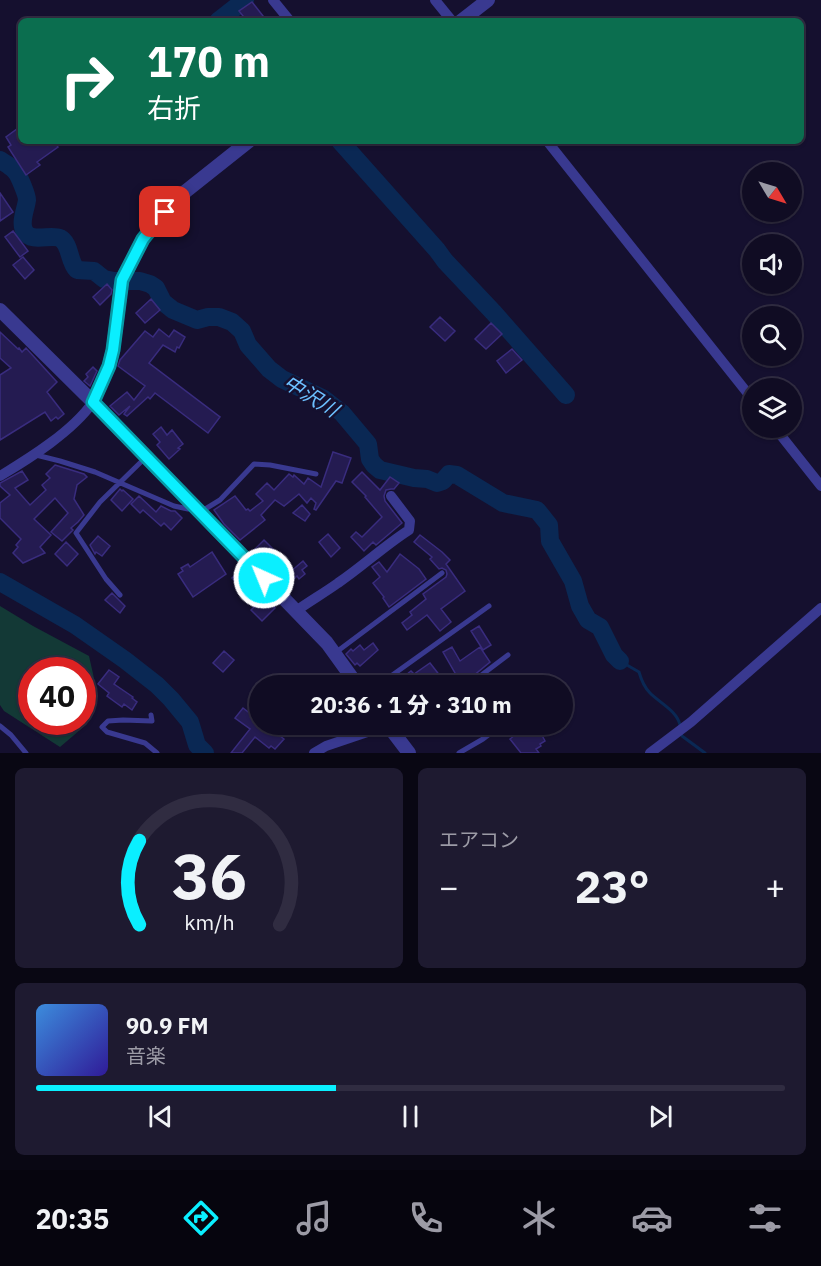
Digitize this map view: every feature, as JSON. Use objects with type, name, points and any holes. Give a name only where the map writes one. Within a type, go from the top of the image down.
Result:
[{"type":"street","points":[[273,0],[288,18]]},
{"type":"street","points":[[435,0],[450,18]]},
{"type":"street","points":[[465,18],[488,0]]},
{"type":"street","points":[[0,476],[34,455],[87,411],[109,366],[122,280],[143,239],[176,199],[245,144]]},
{"type":"street","points":[[549,144],[742,386]]},
{"type":"street","points":[[0,310],[93,402],[327,643],[350,675]]},
{"type":"street","points":[[783,438],[821,486]]},
{"type":"street","points":[[296,611],[338,584],[409,530],[410,521],[391,496]]},
{"type":"street","points":[[650,753],[691,722],[821,608]]},
{"type":"street","points":[[314,753],[326,746],[358,735]]},
{"type":"street","points":[[397,737],[409,753]]},
{"type":"lane","points":[[34,455],[95,472],[174,506],[198,510],[220,501],[254,464],[316,474]]},
{"type":"lane","points":[[120,596],[76,533],[100,502],[146,457]]},
{"type":"lane","points":[[335,654],[441,573]]},
{"type":"lane","points":[[392,675],[489,606]]},
{"type":"lane","points":[[481,675],[508,656]]},
{"type":"lane","points":[[151,715],[152,720],[108,721],[102,727],[107,732],[145,743],[157,753]]},
{"type":"lane","points":[[0,726],[26,753]]},
{"type":"lane","points":[[459,753],[488,735]]},
{"type":"green space","points":[[0,606],[89,657],[18,657],[18,720],[4,711],[0,705]]},
{"type":"green space","points":[[41,735],[74,735],[60,747]]},
{"type":"building","points":[[252,2],[265,18],[245,18],[239,11]]},
{"type":"building","points":[[18,128],[18,144],[56,144],[58,147],[37,162],[40,165],[26,175],[8,147],[11,145],[6,137]]},
{"type":"building","points":[[0,193],[13,212],[0,221]]},
{"type":"building","points":[[13,231],[28,251],[20,257],[5,237]]},
{"type":"building","points":[[23,257],[34,270],[25,279],[13,265]]},
{"type":"building","points":[[107,284],[112,290],[111,294],[100,305],[93,297]]},
{"type":"building","points":[[151,299],[160,310],[145,323],[136,313]]},
{"type":"building","points":[[440,317],[455,331],[445,341],[430,327]]},
{"type":"building","points":[[491,323],[502,334],[486,349],[475,339]]},
{"type":"building","points":[[159,329],[169,337],[174,330],[185,337],[175,352],[163,345],[149,363],[220,417],[208,433],[155,393],[127,416],[124,414],[130,406],[119,415],[110,406],[127,392],[134,400],[145,386],[118,366],[120,360],[145,331],[153,337]]},
{"type":"building","points":[[0,332],[22,352],[26,348],[57,382],[47,392],[64,414],[51,421],[45,412],[0,440],[0,375],[11,368],[0,358]]},
{"type":"building","points":[[512,349],[522,360],[506,373],[497,361]]},
{"type":"building","points":[[93,367],[97,371],[90,386],[84,381],[88,377],[86,374]]},
{"type":"building","points":[[161,427],[167,435],[172,430],[183,444],[169,459],[157,445],[160,442],[153,434]]},
{"type":"building","points":[[333,452],[351,458],[342,483],[336,481],[316,510],[314,509],[316,503],[311,498],[307,503],[299,494],[284,506],[275,500],[261,515],[265,520],[240,540],[214,510],[235,496],[246,510],[250,511],[263,501],[256,494],[267,483],[274,490],[289,474],[293,477],[294,475],[304,484],[308,478],[321,487]]},
{"type":"building","points":[[55,465],[87,477],[77,485],[74,499],[84,515],[62,541],[51,532],[68,513],[55,498],[34,519],[51,535],[40,547],[45,553],[23,563],[13,553],[21,539],[0,518],[0,503],[10,495],[0,486],[0,483],[22,471],[28,480],[15,488],[30,505],[46,490],[42,485],[50,478],[46,474]]},
{"type":"building","points":[[362,472],[380,490],[390,477],[399,483],[394,489],[386,490],[384,496],[385,501],[402,523],[376,545],[373,542],[364,551],[351,537],[356,532],[362,537],[382,517],[352,482]]},
{"type":"building","points":[[120,489],[133,499],[122,511],[111,500]]},
{"type":"building","points":[[139,496],[156,512],[161,506],[175,511],[182,518],[171,530],[164,523],[161,526],[143,510],[140,513],[131,504]]},
{"type":"building","points":[[302,505],[310,514],[305,521],[293,513]]},
{"type":"building","points":[[328,534],[340,548],[331,557],[319,542]]},
{"type":"building","points":[[420,535],[450,560],[446,564],[465,591],[441,609],[451,622],[440,631],[427,615],[407,630],[402,623],[412,615],[410,612],[426,599],[423,594],[447,574],[446,570],[439,569],[430,559],[432,557],[414,542]]},
{"type":"building","points":[[98,536],[110,546],[102,556],[96,552],[95,554],[90,545]]},
{"type":"building","points":[[264,540],[275,551],[262,563],[252,552]]},
{"type":"building","points":[[66,542],[78,554],[67,566],[55,554]]},
{"type":"building","points":[[212,552],[226,574],[193,597],[178,574],[183,571],[181,568],[188,564],[190,567]]},
{"type":"building","points":[[400,554],[419,569],[426,579],[389,607],[373,583],[380,577],[372,567],[379,562],[387,572]]},
{"type":"building","points":[[303,561],[307,566],[302,570],[305,574],[299,579],[297,576],[285,587],[272,573],[282,564],[290,572]]},
{"type":"building","points":[[241,569],[248,576],[239,585],[232,578]]},
{"type":"building","points":[[259,587],[271,599],[269,602],[275,608],[262,621],[251,610],[255,606],[249,597]]},
{"type":"building","points":[[112,593],[125,606],[120,613],[105,600]]},
{"type":"building","points":[[479,626],[491,645],[483,650],[471,631]]},
{"type":"building","points":[[373,643],[378,650],[360,666],[357,663],[355,665],[346,654],[360,645],[364,650]]},
{"type":"building","points":[[452,647],[460,661],[480,647],[490,662],[474,675],[456,675],[443,652]]},
{"type":"building","points":[[224,651],[234,660],[223,672],[213,663]]},
{"type":"building","points":[[430,663],[439,675],[406,675],[411,671],[414,674]]},
{"type":"building","points":[[109,670],[119,677],[114,684],[137,702],[132,710],[124,704],[122,707],[107,696],[109,693],[98,684]]},
{"type":"building","points":[[243,708],[249,713],[249,728],[235,718]]},
{"type":"building","points":[[249,730],[249,735],[279,735],[284,739],[275,749],[271,746],[269,748],[255,737],[242,753],[231,753]]},
{"type":"building","points":[[515,735],[542,735],[545,741],[536,749],[539,753],[521,753],[510,739]]},
{"type":"waterway","name":"中沢川","points":[[222,18],[245,0]]},
{"type":"waterway","name":"中沢川","points":[[343,144],[566,395]]},
{"type":"waterway","name":"中沢川","points":[[0,160],[15,171],[24,190],[27,200],[23,228],[28,235],[37,238],[60,238],[66,244],[77,270],[94,271],[104,279],[114,281],[140,281],[150,284],[156,288],[163,302],[173,310],[197,320],[219,317],[232,322],[242,331],[248,345],[269,369],[282,379],[324,399],[342,413],[368,444],[370,459],[380,470],[437,483],[443,481],[449,474],[457,475],[503,503],[537,510],[549,525],[550,541],[573,581],[580,606],[588,620],[600,627],[614,655],[620,661]]},
{"type":"waterway","points":[[0,582],[75,625],[157,685],[190,722],[197,745],[205,753]]},
{"type":"waterway","name":"中沢川","points":[[620,661],[639,672],[648,691],[672,711],[680,725]]},
{"type":"waterway","name":"中沢川","points":[[681,732],[682,736],[705,753]]},
{"type":"route","points":[[165,212],[143,239],[122,280],[113,350],[109,366],[93,402],[264,578]]}]
